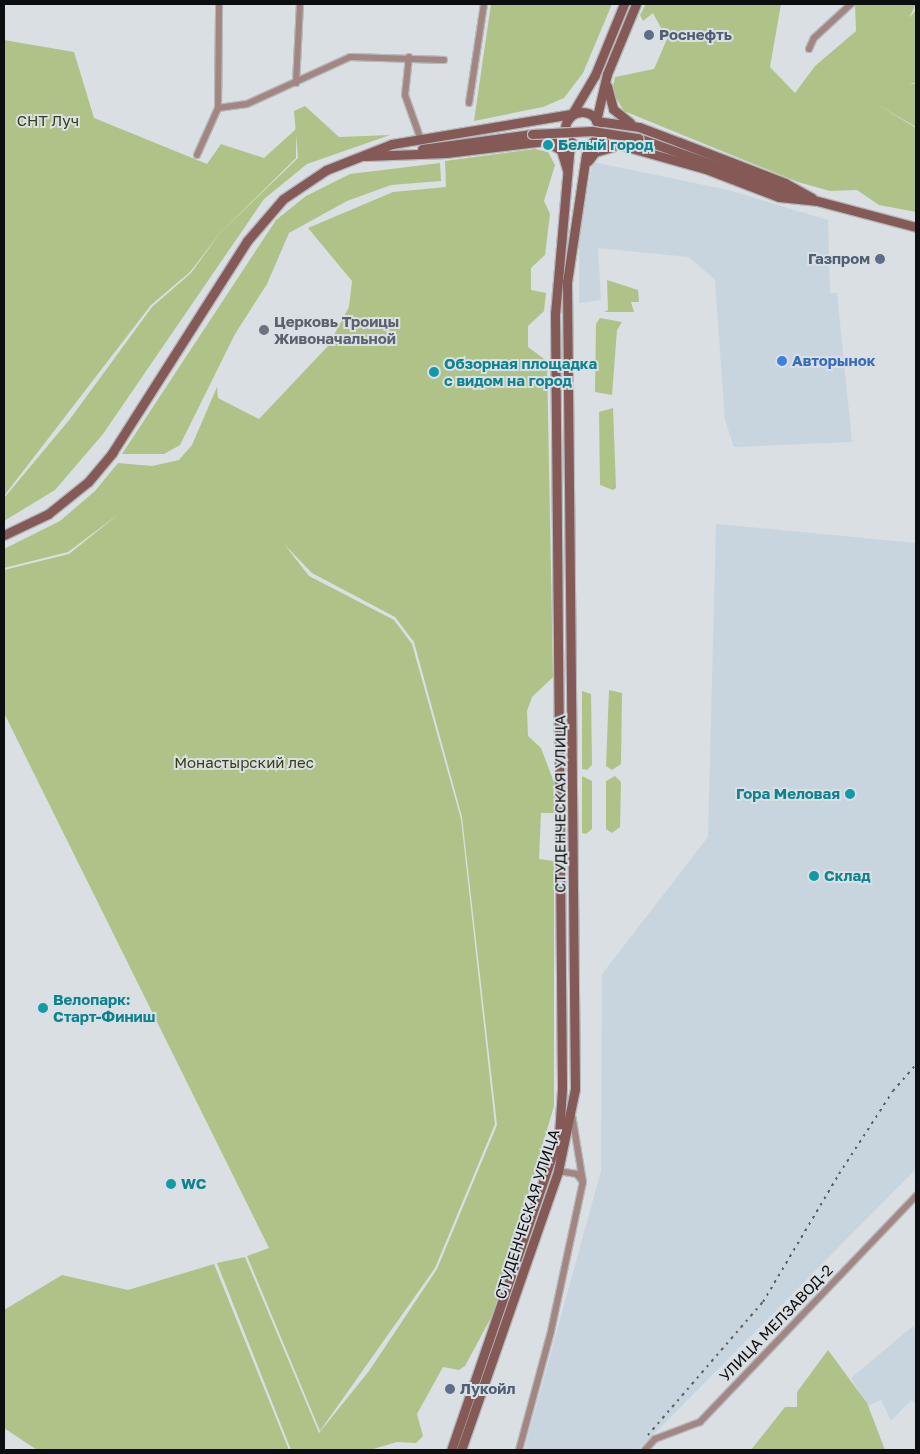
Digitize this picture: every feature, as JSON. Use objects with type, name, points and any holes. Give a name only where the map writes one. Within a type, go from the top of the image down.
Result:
[{"type":"main road","points":[[570,143],[565,127],[595,75],[624,4]]},
{"type":"main road","points":[[593,143],[607,74],[636,4]]},
{"type":"main road","points":[[607,74],[612,109],[639,127]]},
{"type":"main road","points":[[4,536],[48,514],[88,482],[112,453],[247,241],[277,205],[326,170],[392,144],[586,112],[596,121],[639,127],[785,182],[816,201]]},
{"type":"main road","points":[[365,156],[532,134],[592,131],[638,138],[816,201],[916,227]]},
{"type":"main road","points":[[365,156],[446,153],[542,140],[570,143],[584,147],[593,143],[651,152],[779,196],[816,201]]},
{"type":"main road","points":[[542,140],[561,150],[570,178]]},
{"type":"main road","name":"СТУДЕНЧЕСКАЯ УЛИЦА","points":[[451,1450],[559,1135],[555,313],[559,239],[570,178],[570,143]]},
{"type":"main road","name":"СТУДЕНЧЕСКАЯ УЛИЦА","points":[[461,1450],[558,1171],[572,1115],[575,838],[567,290],[570,241],[581,180],[593,143]]},
{"type":"main road","points":[[581,180],[589,157],[605,148],[651,152]]},
{"type":"main road","points":[[559,239],[570,241]]},
{"type":"street","points":[[197,155],[218,108],[219,4]]},
{"type":"street","points":[[296,83],[300,4]]},
{"type":"street","points":[[469,103],[484,4]]},
{"type":"street","points":[[809,49],[814,38],[851,4]]},
{"type":"street","points":[[218,108],[247,104],[350,58],[409,57],[444,60]]},
{"type":"street","points":[[409,57],[405,95],[421,140]]},
{"type":"street","points":[[519,1450],[551,1331],[583,1182],[572,1115]]},
{"type":"street","points":[[558,1171],[577,1174],[583,1182]]},
{"type":"street","name":"УЛИЦА МЕЛЗАВОД-2","points":[[645,1450],[656,1439],[700,1422],[916,1196]]},
{"type":"shaded area","name":"Авторынок","points":[[593,162],[728,190],[828,220],[830,293],[837,293],[852,442],[734,447],[725,420],[715,280],[689,257],[598,248],[601,300],[579,303],[579,231]]},
{"type":"shaded area","points":[[716,524],[916,543],[916,1169],[638,1450],[524,1450],[601,1171],[602,974],[708,837]]},
{"type":"shaded area","points":[[913,1326],[916,1331],[916,1404],[911,1400],[891,1421],[881,1400],[868,1406],[851,1378]]},
{"type":"green space","points":[[491,4],[612,4],[583,73],[564,98],[543,107],[474,121]]},
{"type":"green space","points":[[646,4],[781,4],[770,67],[795,93],[815,66],[856,31],[855,4],[916,4],[909,18],[916,10],[916,82],[909,85],[916,83],[916,127],[878,105],[916,128],[916,212],[879,205],[857,190],[830,191],[798,182],[624,111],[612,91],[615,77],[654,69],[667,39],[653,13],[643,21],[640,15]]},
{"type":"green space","name":"СНТ Луч","points":[[4,40],[74,52],[94,118],[207,164],[221,144],[264,158],[296,129],[296,158],[220,233],[190,272],[151,305],[4,496]]},
{"type":"green space","points":[[305,106],[339,137],[390,135],[307,164],[264,199],[103,434],[55,490],[4,521],[4,498],[70,419],[152,307],[191,273],[220,233],[298,158],[294,111]]},
{"type":"green space","name":"Монастырский лес","points":[[535,149],[548,152],[555,165],[544,201],[550,214],[545,255],[531,268],[531,290],[546,293],[544,311],[528,326],[528,347],[547,361],[553,677],[532,697],[527,711],[528,736],[541,748],[555,785],[554,813],[541,813],[539,859],[554,861],[554,1106],[493,1314],[465,1366],[459,1370],[443,1367],[417,1414],[423,1436],[416,1443],[397,1442],[370,1450],[291,1450],[217,1263],[245,1257],[319,1433],[369,1371],[437,1269],[497,1125],[462,817],[414,642],[395,617],[312,573],[284,544],[309,576],[394,620],[412,644],[461,819],[495,1124],[435,1268],[320,1431],[247,1256],[269,1248],[4,713],[4,570],[69,554],[120,513],[68,552],[4,568],[4,549],[60,521],[95,491],[118,463],[152,466],[179,460],[192,445],[217,387],[218,398],[259,419],[328,346],[349,307],[352,281],[308,228],[393,192],[446,187],[445,161]]},
{"type":"green space","points":[[440,163],[441,181],[391,185],[347,201],[289,233],[267,284],[235,334],[180,445],[164,454],[122,454],[276,220],[306,196],[350,174]]},
{"type":"green space","points":[[607,280],[638,290],[639,302],[631,302],[634,312],[604,312],[608,310]]},
{"type":"green space","points":[[600,318],[622,322],[617,330],[612,395],[595,392],[596,324]]},
{"type":"green space","points":[[613,408],[616,488],[613,490],[600,485],[599,412]]},
{"type":"green space","points":[[609,690],[622,693],[621,764],[612,770],[606,766]]},
{"type":"green space","points":[[582,691],[591,694],[592,765],[587,770],[582,769]]},
{"type":"green space","points":[[582,776],[592,781],[592,829],[586,834],[582,833]]},
{"type":"green space","points":[[615,776],[621,782],[620,827],[612,833],[606,829],[606,781]]},
{"type":"green space","points":[[214,1264],[289,1450],[37,1450],[4,1428],[4,1310],[62,1275],[128,1290]]},
{"type":"green space","points":[[828,1350],[867,1403],[885,1450],[751,1450],[785,1407],[797,1407],[797,1392]]},
{"type":"railway","points":[[648,1435],[763,1302],[839,1174],[893,1091],[916,1065]]},
{"type":"place","name":"Роснефть","points":[[649,35]]},
{"type":"place","name":"Белый город","points":[[548,145]]},
{"type":"place","name":"Газпром","points":[[880,259]]},
{"type":"place","name":"Церковь Троицы Живоначальной","points":[[264,330]]},
{"type":"place","name":"Авторынок","points":[[782,361]]},
{"type":"place","name":"Обзорная площадка с видом на город","points":[[434,372]]},
{"type":"place","name":"Гора Меловая","points":[[850,794]]},
{"type":"place","name":"Склад","points":[[814,876]]},
{"type":"place","name":"Велопарк: Старт-Финиш","points":[[43,1008]]},
{"type":"place","name":"WC","points":[[171,1184]]},
{"type":"place","name":"Лукойл","points":[[450,1389]]}]
